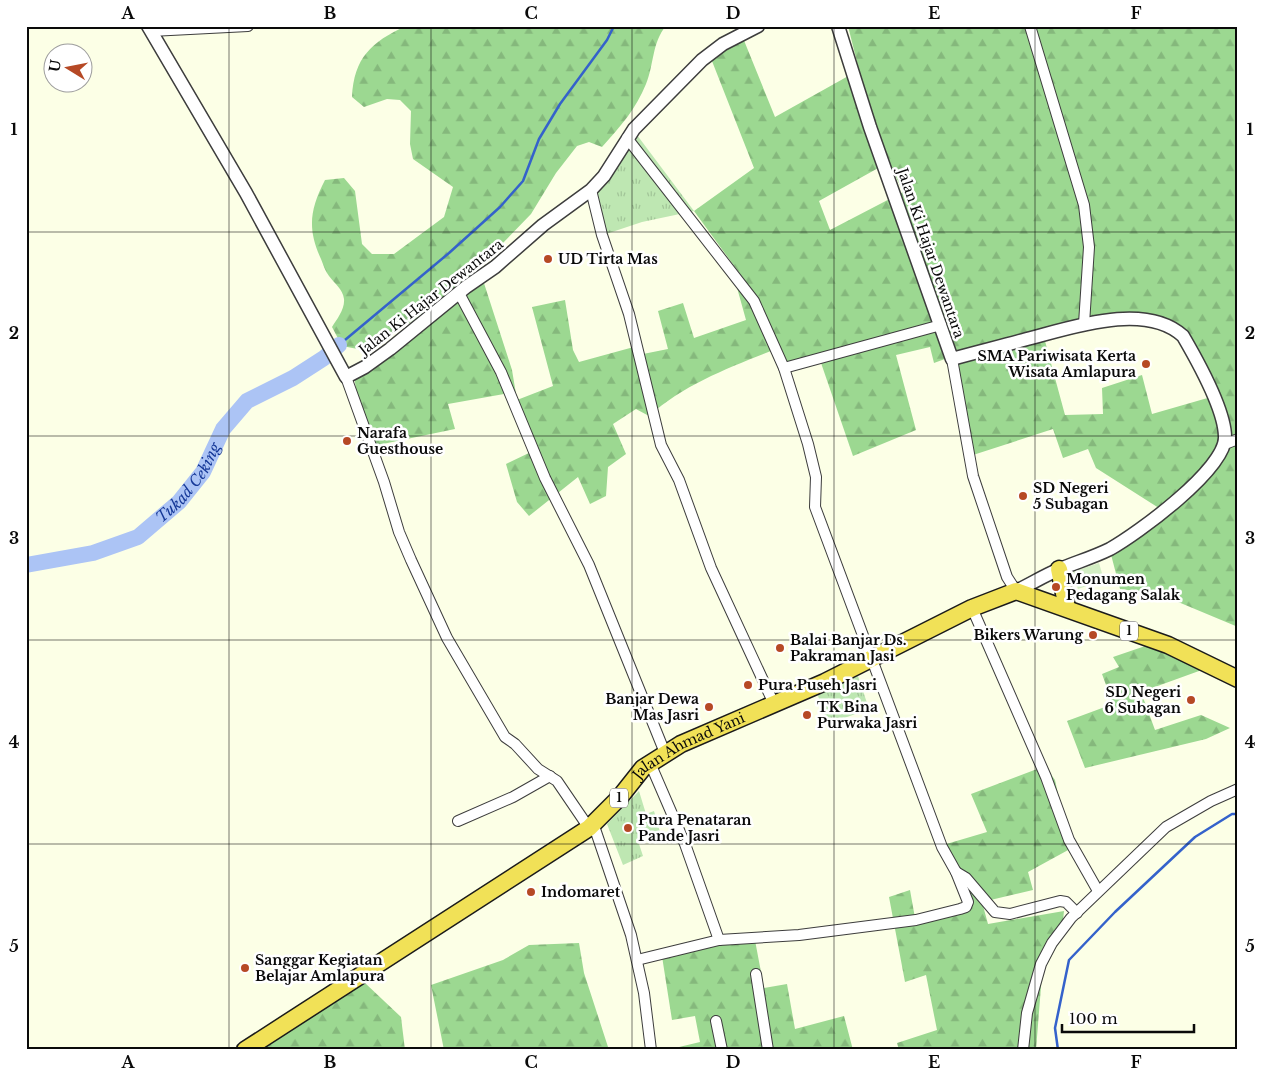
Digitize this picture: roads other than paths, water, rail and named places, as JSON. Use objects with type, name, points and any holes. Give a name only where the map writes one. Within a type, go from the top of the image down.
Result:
[{"type":"highway","points":[[1059,569],[1067,608]]},
{"type":"highway","name":"Jalan Ahmad Yani","points":[[245,1050],[591,825],[610,808],[650,763],[665,753],[774,704],[972,608],[1016,591]]},
{"type":"highway","name":"1","points":[[1016,591],[1168,645],[1238,678]]},
{"type":"street","points":[[248,26],[150,29],[246,193],[346,376],[384,482],[399,532],[447,638],[505,737],[515,744],[538,769],[558,781],[591,825],[632,935],[651,1050]]},
{"type":"street","name":"Jalan Ki Hajar Dewantara","points":[[346,376],[365,368],[459,293],[495,267],[542,225],[591,190],[604,176],[634,129],[702,60],[738,31],[758,26]]},
{"type":"street","name":"Jalan Ki Hajar Dewantara","points":[[838,26],[870,127],[952,360],[1098,321],[1131,319],[1161,323],[1175,329],[1183,336],[1212,393],[1225,433],[1225,444]]},
{"type":"street","points":[[1030,26],[1084,205],[1089,247],[1084,324]]},
{"type":"street","points":[[627,138],[754,301],[784,368],[814,468],[816,507],[942,846],[956,872],[968,902],[966,907],[916,920],[799,935],[719,940],[637,960]]},
{"type":"street","points":[[591,190],[602,235],[628,314],[661,445],[679,480],[711,568],[774,704]]},
{"type":"street","points":[[459,293],[513,397],[564,518],[592,572],[665,753]]},
{"type":"street","points":[[784,368],[941,325]]},
{"type":"street","points":[[952,360],[973,476],[1007,577],[1016,591],[1059,569],[1111,548],[1158,516],[1199,479],[1217,459],[1225,444],[1238,439]]},
{"type":"street","points":[[972,608],[1046,777],[1069,840],[1098,892]]},
{"type":"street","points":[[650,763],[685,844],[719,940]]},
{"type":"street","points":[[458,820],[513,798],[550,776]]},
{"type":"street","points":[[1023,1050],[1027,1013],[1041,964],[1052,943],[1077,913],[1166,827],[1211,801],[1238,789]]},
{"type":"street","points":[[956,872],[966,878],[995,912],[1010,914],[1062,901],[1077,913]]},
{"type":"street","points":[[756,974],[768,1050]]},
{"type":"street","points":[[716,1021],[722,1050]]},
{"type":"waterway","points":[[339,345],[449,253],[500,207],[523,181],[539,139],[560,104],[607,40],[614,26]]},
{"type":"waterway","name":"Tukad Ceking","points":[[26,565],[93,553],[138,537],[179,502],[203,472],[223,429],[247,401],[293,378],[324,358],[339,345]]},
{"type":"waterway","points":[[1058,1050],[1055,1028],[1069,960],[1115,912],[1195,837],[1232,814],[1238,814]]},
{"type":"place","name":"UD Tirta Mas","points":[[548,259]]},
{"type":"place","name":"SMA Pariwisata Kerta Wisata Amlapura","points":[[1146,364]]},
{"type":"place","name":"Narafa Guesthouse","points":[[347,441]]},
{"type":"place","name":"SD Negeri 5 Subagan","points":[[1023,496]]},
{"type":"place","name":"Monumen Pedagang Salak","points":[[1056,587]]},
{"type":"place","name":"Bikers Warung","points":[[1093,635]]},
{"type":"place","name":"Balai Banjar Ds. Pakraman Jasi","points":[[780,648]]},
{"type":"place","name":"Pura Puseh Jasri","points":[[748,685]]},
{"type":"place","name":"SD Negeri 6 Subagan","points":[[1191,700]]},
{"type":"place","name":"Banjar Dewa Mas Jasri","points":[[709,707]]},
{"type":"place","name":"TK Bina Purwaka Jasri","points":[[807,715]]},
{"type":"place","name":"Pura Penataran Pande Jasri","points":[[628,828]]},
{"type":"place","name":"Indomaret","points":[[531,892]]},
{"type":"place","name":"Sanggar Kegiatan Belajar Amlapura","points":[[245,968]]}]
